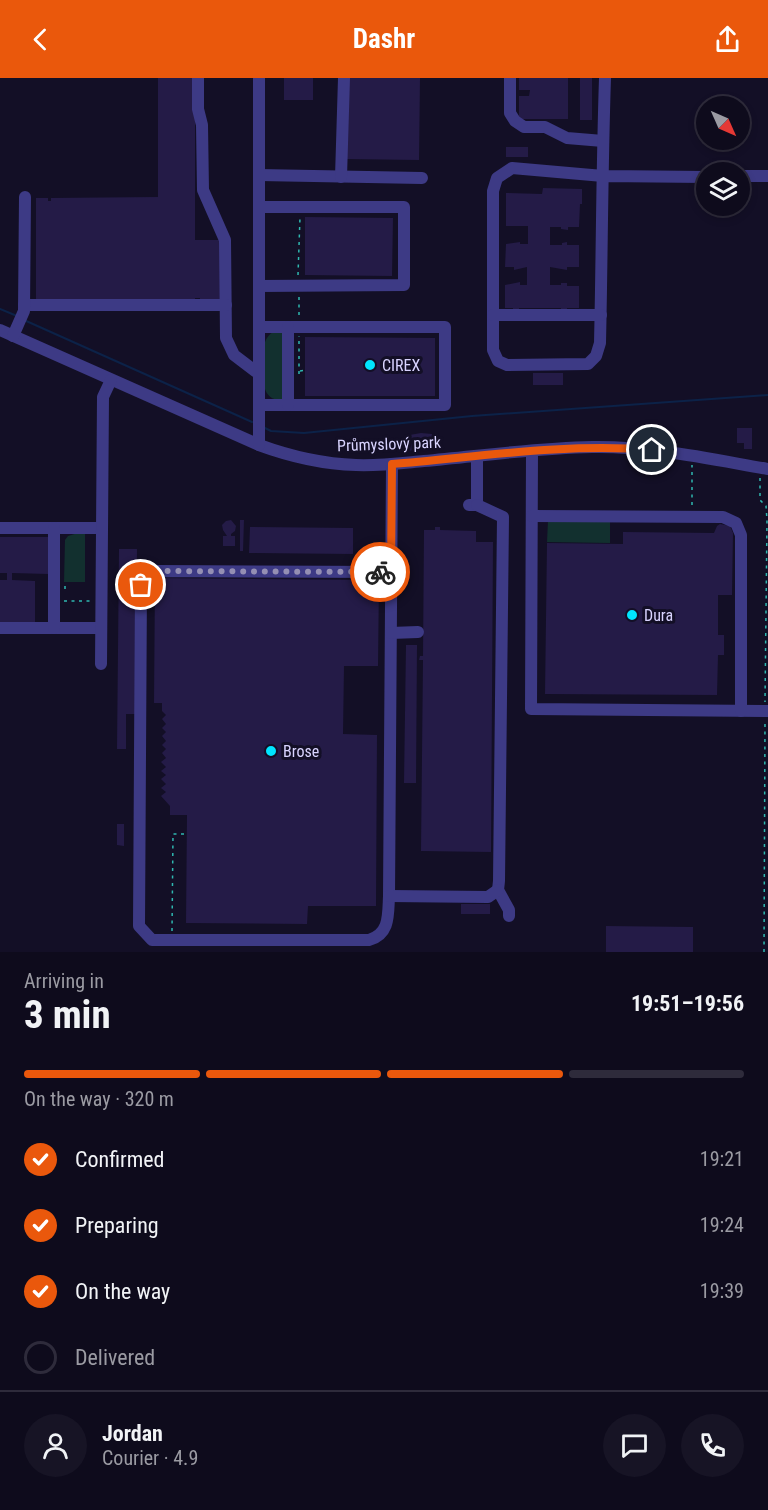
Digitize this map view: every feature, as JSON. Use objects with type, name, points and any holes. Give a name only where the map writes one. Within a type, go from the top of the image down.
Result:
[{"type":"street","points":[[198,78],[198,109],[202,125],[202,190],[225,240],[226,338],[229,347],[241,361],[259,372]]},
{"type":"street","points":[[259,78],[259,445]]},
{"type":"street","points":[[340,177],[344,78]]},
{"type":"street","points":[[510,78],[510,113],[515,121],[525,128],[545,128],[567,138],[603,141]]},
{"type":"street","points":[[604,78],[603,176],[601,315],[600,343],[596,356],[588,364],[507,365],[498,361],[493,350],[493,190],[497,178],[512,168],[603,176],[696,177]]},
{"type":"street","points":[[259,175],[422,178]]},
{"type":"street","points":[[750,176],[768,176]]},
{"type":"street","points":[[13,336],[22,314],[25,197]]},
{"type":"street","points":[[259,207],[404,207],[404,285],[259,286]]},
{"type":"street","points":[[22,314],[226,305]]},
{"type":"street","points":[[493,315],[601,315]]},
{"type":"street","points":[[259,327],[445,327],[445,405],[259,405]]},
{"type":"street","points":[[288,405],[296,327]]},
{"type":"street","name":"Průmyslový park","points":[[0,330],[259,445],[291,455],[340,464],[392,464],[592,447],[652,450],[768,469]]},
{"type":"street","points":[[101,664],[103,398],[111,380]]},
{"type":"street","points":[[532,451],[531,708],[768,711]]},
{"type":"street","points":[[477,456],[473,505],[503,517],[500,881],[498,890],[509,910],[509,916]]},
{"type":"street","points":[[391,572],[155,571],[141,585],[139,926],[152,939],[369,940],[382,934],[386,927],[389,896],[391,572],[386,490],[392,464]]},
{"type":"street","points":[[532,516],[728,518],[736,523],[740,530],[741,711]]},
{"type":"street","points":[[0,528],[102,528]]},
{"type":"street","points":[[54,528],[54,628]]},
{"type":"street","points":[[0,628],[101,628]]},
{"type":"street","points":[[391,633],[418,632]]},
{"type":"street","points":[[389,896],[488,897],[498,890]]},
{"type":"path","points":[[298,282],[300,207]]},
{"type":"path","points":[[298,290],[296,327],[299,380]]},
{"type":"path","points":[[299,371],[306,370]]},
{"type":"path","points":[[692,461],[692,517]]},
{"type":"path","points":[[54,601],[96,601]]},
{"type":"path","points":[[172,935],[173,834],[187,834]]},
{"type":"green space","points":[[273,332],[284,333],[284,400],[271,397],[264,386],[263,349],[265,342]]},
{"type":"green space","points":[[610,520],[610,543],[547,542],[548,521]]},
{"type":"green space","points":[[85,532],[85,582],[64,582],[65,540],[68,536]]},
{"type":"building","points":[[158,78],[195,78],[195,240],[220,240],[220,302],[200,302],[200,298],[195,298],[195,302],[36,302],[36,198],[48,198],[48,201],[51,201],[51,198],[158,197]]},
{"type":"building","points":[[284,78],[313,78],[313,100],[284,100]]},
{"type":"building","points":[[348,78],[420,78],[419,160],[346,159]]},
{"type":"building","points":[[519,78],[568,78],[568,119],[519,119],[519,96],[529,96],[530,90],[519,90]]},
{"type":"building","points":[[580,78],[592,78],[592,120],[580,120]]},
{"type":"building","points":[[506,147],[528,147],[528,157],[506,157]]},
{"type":"building","points":[[543,188],[582,189],[579,227],[568,227],[568,230],[561,229],[561,227],[550,227],[550,245],[562,245],[567,242],[567,245],[579,245],[579,267],[567,267],[567,270],[550,267],[550,285],[567,283],[567,286],[579,286],[579,308],[561,310],[561,308],[519,308],[519,310],[513,310],[513,308],[505,308],[505,285],[520,282],[520,285],[527,285],[527,267],[514,270],[514,267],[505,267],[506,244],[520,242],[520,244],[528,244],[528,226],[506,226],[506,193],[542,194]]},
{"type":"building","points":[[305,217],[393,218],[392,276],[305,275]]},
{"type":"building","name":"CIREX","points":[[305,337],[435,338],[435,396],[305,396]]},
{"type":"building","points":[[533,373],[563,373],[563,385],[533,385]]},
{"type":"building","points":[[737,428],[752,428],[752,449],[744,449],[744,443],[737,443]]},
{"type":"building","points":[[432,434],[433,448],[405,451],[404,436]]},
{"type":"building","points":[[231,520],[236,526],[235,531],[231,534],[235,536],[235,546],[223,546],[223,536],[227,536],[222,525]]},
{"type":"building","points":[[240,520],[244,520],[243,551],[240,551]]},
{"type":"building","name":"Dura","points":[[720,524],[730,526],[733,533],[732,595],[718,595],[718,635],[724,635],[724,655],[718,655],[717,695],[545,694],[547,543],[623,544],[623,532],[714,533]]},
{"type":"building","points":[[250,527],[353,528],[353,554],[249,553]]},
{"type":"building","points":[[435,527],[440,527],[440,530],[476,531],[476,542],[493,542],[491,852],[421,851],[423,660],[419,660],[420,656],[423,656],[424,530],[435,530]]},
{"type":"building","points":[[0,537],[49,537],[48,574],[12,573],[12,580],[35,581],[35,626],[0,625],[0,580],[7,580],[7,573],[0,573]]},
{"type":"building","points":[[119,549],[137,549],[135,714],[126,714],[126,749],[117,749]]},
{"type":"building","points":[[368,554],[378,554],[378,566],[368,566]]},
{"type":"building","name":"Brose","points":[[155,578],[379,580],[378,666],[344,666],[343,734],[377,735],[376,906],[308,906],[307,924],[186,923],[187,815],[170,815],[170,806],[161,796],[166,792],[161,788],[166,784],[161,779],[166,775],[161,771],[166,767],[161,762],[166,758],[162,753],[166,749],[162,745],[166,741],[162,736],[166,732],[162,728],[166,724],[162,719],[166,715],[162,711],[162,703],[154,703]]},
{"type":"building","points":[[406,645],[417,645],[416,783],[404,783]]},
{"type":"building","points":[[117,824],[124,824],[124,846],[117,845]]},
{"type":"building","points":[[461,904],[490,904],[490,914],[461,914]]},
{"type":"building","points":[[606,926],[693,927],[693,952],[606,952]]},
{"type":"waterway","points":[[0,309],[17,316]]},
{"type":"waterway","points":[[24,320],[252,422]]},
{"type":"waterway","points":[[265,428],[271,431],[304,433],[472,416],[768,395]]},
{"type":"way so far","points":[[141,585],[155,571],[380,572]]},
{"type":"place","name":"CIREX","points":[[370,365]]},
{"type":"place","name":"Dura","points":[[632,615]]},
{"type":"place","name":"Brose","points":[[271,751]]},
{"type":"route","points":[[380,572],[391,572],[392,464],[592,447],[652,450]]}]
